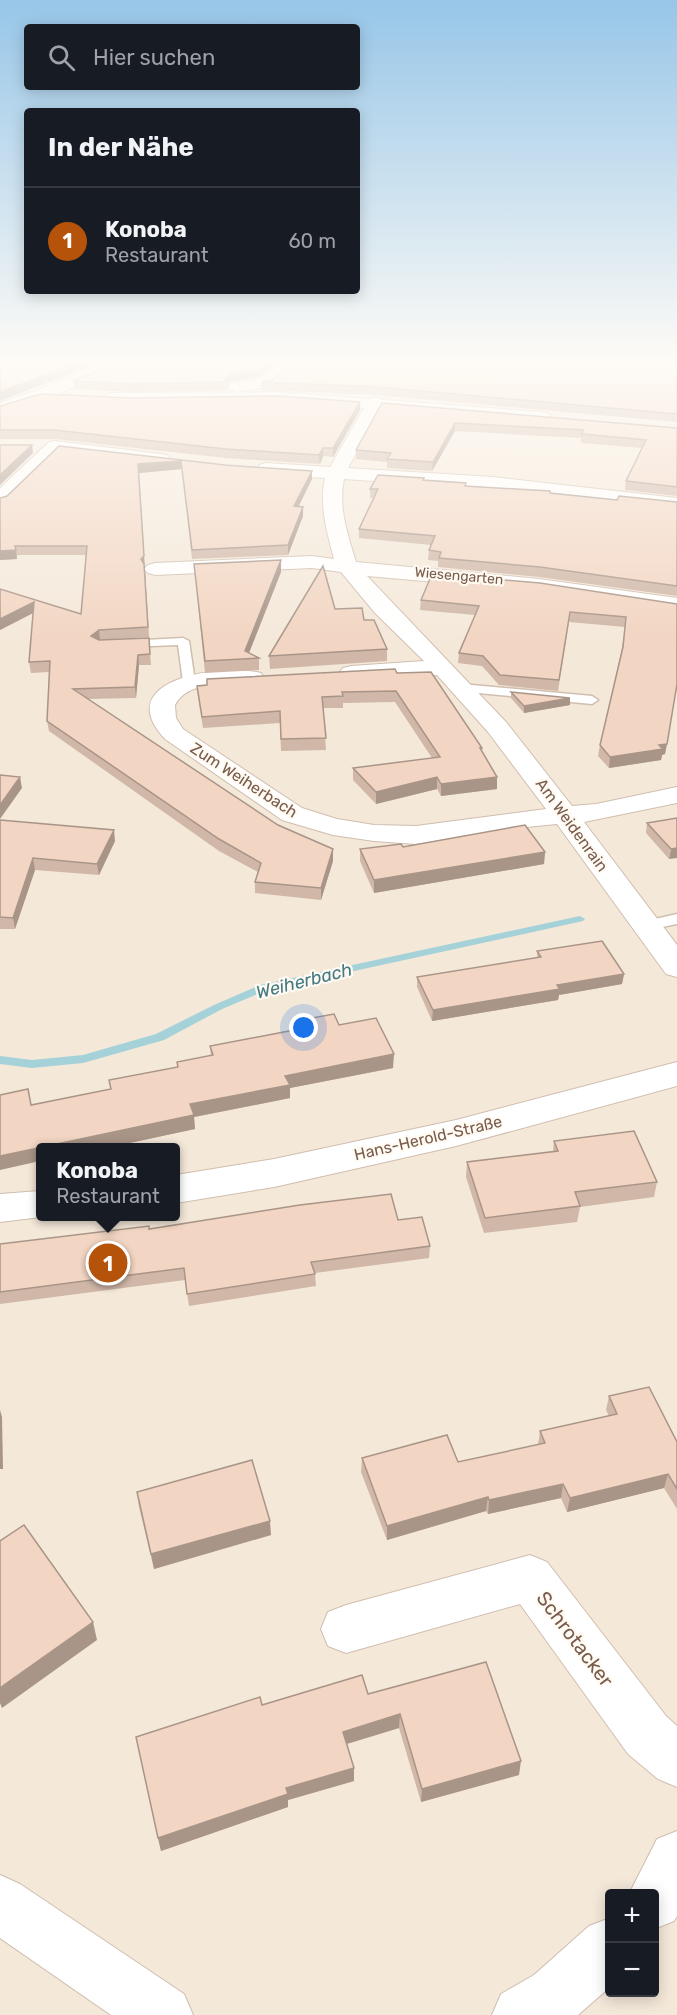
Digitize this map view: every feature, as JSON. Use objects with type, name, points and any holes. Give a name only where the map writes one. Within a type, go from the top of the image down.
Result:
[{"type":"street","points":[[0,498],[43,457]]},
{"type":"street","points":[[147,457],[180,461]]},
{"type":"street","name":"Am Weidenrain","points":[[345,457],[336,473],[332,491],[334,522],[347,566],[383,608],[443,668],[504,736],[677,967]]},
{"type":"street","points":[[248,467],[505,484],[677,504]]},
{"type":"street","points":[[155,569],[312,562],[347,566]]},
{"type":"street","name":"Wiesengarten","points":[[347,566],[560,587],[677,605]]},
{"type":"street","points":[[325,674],[443,668]]},
{"type":"street","points":[[189,682],[279,677]]},
{"type":"street","name":"Zum Weiherbach","points":[[189,682],[174,687],[166,697],[162,709],[165,725],[174,735],[292,814],[333,827],[374,833],[416,835],[506,821],[564,816]]},
{"type":"street","points":[[564,816],[677,795]]},
{"type":"street","name":"Hans-Herold-Straße","points":[[180,1188],[274,1173],[456,1133],[677,1074]]},
{"type":"street","points":[[0,1208],[36,1205]]},
{"type":"street","name":"Schrotacker","points":[[346,1629],[530,1578],[647,1735],[677,1760]]},
{"type":"street","points":[[659,1892],[677,1859]]},
{"type":"street","points":[[0,1904],[163,2015]]},
{"type":"street","points":[[522,2015],[555,1996],[605,1951]]},
{"type":"lane","points":[[112,644],[183,641],[189,682]]},
{"type":"lane","points":[[461,688],[592,700]]},
{"type":"lane","points":[[647,925],[677,919]]},
{"type":"shaded area","points":[[0,457],[677,457],[677,2015],[0,2015]]},
{"type":"building","points":[[0,457],[19,457],[0,475]]},
{"type":"building","points":[[48,457],[155,457],[312,471],[294,506],[303,507],[288,545],[192,550],[181,461],[138,464],[144,556],[141,559],[144,564],[148,627],[99,630],[91,636],[99,640],[149,638],[150,654],[138,655],[135,687],[73,689],[278,825],[333,849],[321,888],[255,882],[261,863],[219,839],[47,721],[50,661],[29,662],[34,602],[0,619],[0,589],[81,614],[87,546],[15,546],[16,550],[0,551],[0,498],[7,496]]},
{"type":"building","points":[[388,457],[436,457],[433,462],[387,459]]},
{"type":"building","points":[[638,457],[677,457],[677,487],[626,481]]},
{"type":"building","points":[[378,475],[466,483],[465,486],[550,491],[550,493],[617,500],[619,496],[677,502],[677,586],[540,567],[439,558],[441,552],[429,550],[435,536],[359,529],[378,489],[370,489]]},
{"type":"building","points":[[281,560],[245,651],[259,658],[205,661],[194,564]]},
{"type":"building","points":[[323,566],[335,609],[362,608],[364,620],[374,620],[387,649],[269,656]]},
{"type":"building","points":[[432,574],[540,583],[677,604],[677,684],[667,744],[659,745],[663,749],[610,757],[600,745],[623,647],[626,617],[570,612],[559,680],[500,675],[483,656],[459,653],[479,606],[421,600]]},
{"type":"building","points":[[395,669],[397,673],[431,672],[482,748],[480,748],[497,777],[441,784],[437,777],[376,792],[353,768],[440,757],[396,691],[342,692],[343,696],[322,697],[326,738],[281,739],[280,711],[202,717],[197,686],[207,685],[207,679]]},
{"type":"building","points":[[511,692],[570,698],[524,706]]},
{"type":"building","points":[[0,775],[20,777],[0,805]]},
{"type":"building","points":[[677,818],[677,848],[671,849],[647,823]]},
{"type":"building","points":[[0,820],[114,830],[97,864],[33,858],[13,918],[0,917]]},
{"type":"building","points":[[525,825],[545,852],[374,880],[360,849],[401,844],[403,847]]},
{"type":"building","points":[[602,941],[624,974],[557,985],[560,989],[433,1010],[417,977],[541,957],[537,951]]},
{"type":"building","points":[[334,1014],[339,1025],[376,1018],[394,1054],[285,1076],[290,1085],[190,1104],[194,1115],[62,1143],[36,1143],[36,1148],[0,1156],[0,1095],[28,1089],[31,1105],[111,1089],[109,1080],[178,1067],[177,1062],[213,1055],[210,1046],[305,1028],[301,1020]]},
{"type":"building","points":[[634,1131],[657,1182],[575,1192],[580,1206],[485,1218],[467,1162],[558,1151],[554,1141]]},
{"type":"building","points":[[391,1194],[398,1220],[422,1217],[430,1246],[311,1262],[315,1274],[187,1294],[184,1268],[0,1292],[0,1244],[149,1226],[149,1229],[300,1205]]},
{"type":"building","points":[[649,1387],[677,1442],[677,1489],[668,1474],[570,1498],[563,1484],[489,1500],[488,1497],[387,1526],[362,1458],[447,1435],[458,1462],[545,1443],[540,1431],[617,1414],[609,1396]]},
{"type":"building","points":[[252,1460],[270,1521],[151,1554],[137,1492]]},
{"type":"building","points":[[24,1525],[93,1622],[0,1688],[0,1541]]},
{"type":"building","points":[[486,1662],[521,1761],[422,1789],[400,1714],[343,1732],[354,1768],[286,1788],[288,1794],[158,1838],[136,1737],[260,1697],[262,1705],[362,1675],[368,1694]]},
{"type":"waterway","name":"Weiherbach","points":[[0,1060],[32,1064],[83,1059],[160,1037],[218,1007],[264,987],[580,919]]},
{"type":"place","name":"Konoba","points":[[108,1263]]}]
